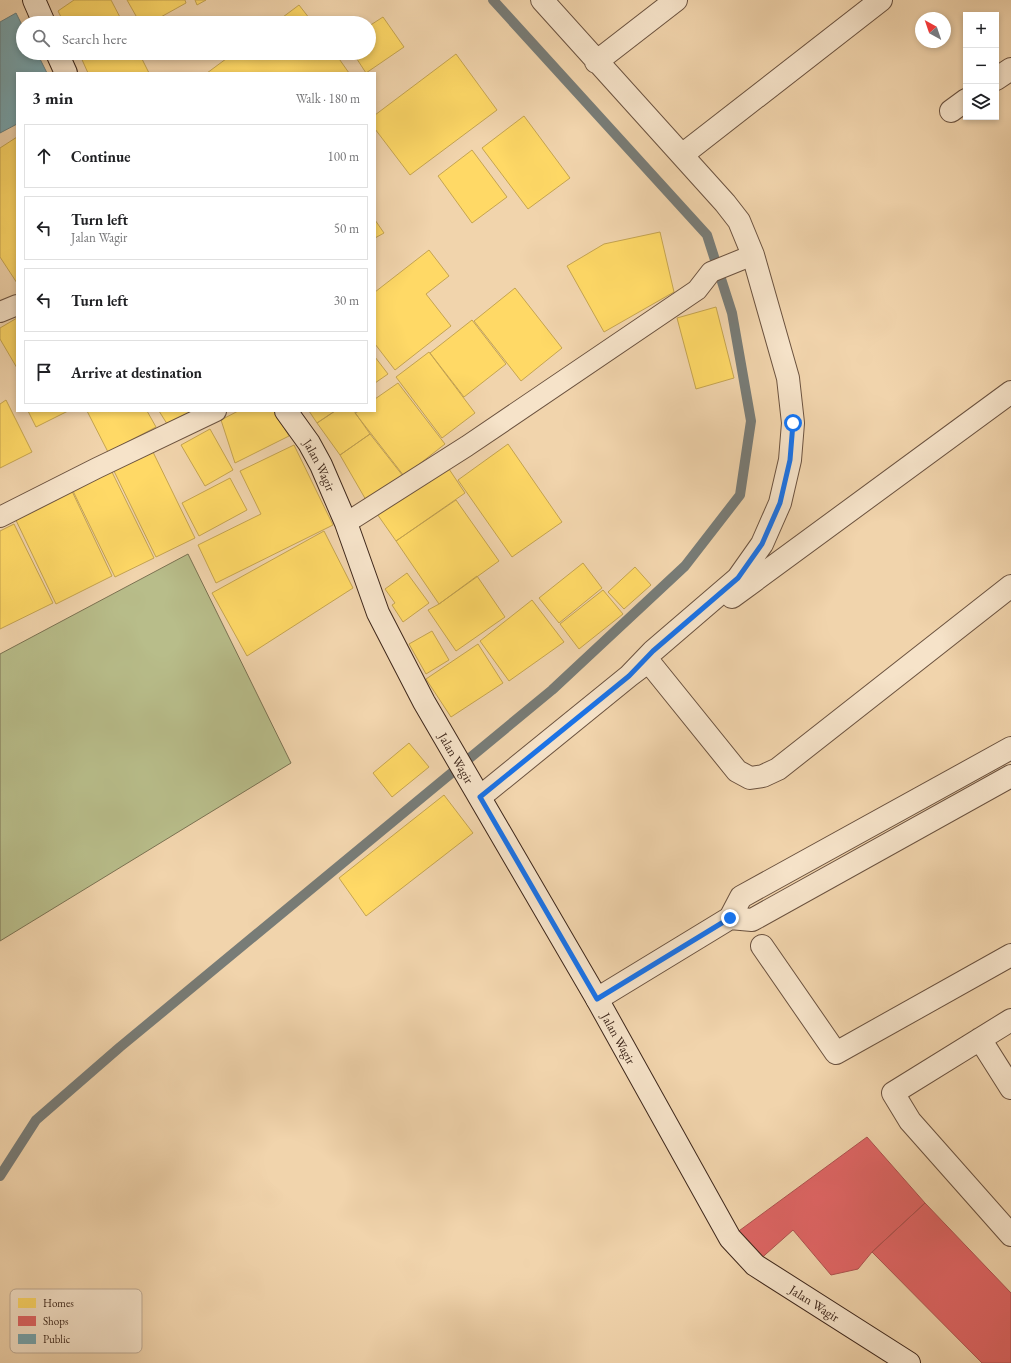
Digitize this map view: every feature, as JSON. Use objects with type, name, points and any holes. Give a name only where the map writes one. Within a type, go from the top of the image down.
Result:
[{"type":"street","points":[[34,0],[41,16]]},
{"type":"street","points":[[542,0],[596,62],[725,203],[739,221],[753,255],[788,378],[793,423],[790,460],[780,503],[762,544],[738,578],[653,651],[629,676]]},
{"type":"street","points":[[596,62],[676,0]]},
{"type":"street","points":[[682,155],[881,0]]},
{"type":"street","points":[[60,60],[66,72]]},
{"type":"street","points":[[999,77],[1011,69]]},
{"type":"street","points":[[477,792],[765,572],[1011,392]]},
{"type":"street","name":"Jalan Wagir","points":[[287,412],[322,465],[346,523],[378,612],[424,702],[597,999],[730,1238],[755,1264],[909,1363]]},
{"type":"street","points":[[649,662],[737,771],[750,778],[763,776],[778,769],[1011,586]]},
{"type":"street","points":[[597,999],[730,918],[741,897],[1011,748]]},
{"type":"street","points":[[730,918],[752,920],[1011,776]]},
{"type":"street","points":[[762,946],[836,1053],[1011,955]]},
{"type":"street","points":[[1011,1020],[893,1093],[910,1121],[1011,1235]]},
{"type":"street","points":[[980,1039],[1011,1088]]},
{"type":"lane","points":[[346,523],[467,446],[697,290],[711,272],[753,255]]},
{"type":"lane","points":[[0,312],[16,305]]},
{"type":"lane","points":[[0,517],[97,468],[214,412]]},
{"type":"green space","points":[[188,554],[291,763],[0,941],[0,654]]},
{"type":"building: Homes","points":[[74,0],[111,0],[119,16],[60,16],[58,11]]},
{"type":"building: Homes","points":[[127,0],[185,0],[186,3],[163,16],[136,16]]},
{"type":"building: Homes","points":[[195,0],[206,0],[197,5]]},
{"type":"building: Homes","points":[[299,5],[308,16],[284,16]]},
{"type":"building: Homes","points":[[383,17],[404,47],[365,72],[358,60],[376,60],[376,22]]},
{"type":"building: Homes","points":[[456,54],[497,110],[410,175],[376,130],[376,114]]},
{"type":"building: Homes","points":[[82,60],[142,60],[148,72],[88,72]]},
{"type":"building: Homes","points":[[225,60],[340,60],[348,72],[208,72]]},
{"type":"building: Homes","points":[[524,116],[570,178],[528,209],[482,148]]},
{"type":"building: Homes","points":[[16,138],[16,281],[0,257],[0,148]]},
{"type":"building: Homes","points":[[472,150],[507,197],[472,223],[438,176]]},
{"type":"building: Homes","points":[[376,221],[384,233],[376,237]]},
{"type":"building: Homes","points":[[660,232],[674,292],[604,332],[567,266],[604,244]]},
{"type":"building: Homes","points":[[429,250],[449,276],[426,294],[451,326],[395,370],[376,345],[376,291]]},
{"type":"building: Homes","points":[[515,288],[562,348],[521,381],[474,321]]},
{"type":"building: Homes","points":[[716,307],[734,378],[696,389],[677,318]]},
{"type":"building: Homes","points":[[16,319],[16,366],[0,339],[0,328]]},
{"type":"building: Homes","points":[[472,320],[506,364],[464,397],[430,353]]},
{"type":"building: Homes","points":[[429,352],[475,413],[442,438],[396,377]]},
{"type":"building: Homes","points":[[376,358],[388,374],[376,382]]},
{"type":"building: Homes","points":[[398,383],[445,444],[404,476],[355,413],[376,412],[376,398]]},
{"type":"building: Homes","points":[[6,400],[32,452],[0,468],[0,404]]},
{"type":"building: Homes","points":[[28,412],[66,412],[36,427]]},
{"type":"building: Homes","points":[[88,412],[148,412],[156,427],[108,452]]},
{"type":"building: Homes","points":[[160,412],[193,412],[169,427]]},
{"type":"building: Homes","points":[[236,412],[275,412],[289,436],[235,463],[221,420]]},
{"type":"building: Homes","points":[[310,412],[334,412],[317,423]]},
{"type":"building: Homes","points":[[334,412],[355,412],[370,434],[340,455],[317,423]]},
{"type":"building: Homes","points":[[210,429],[233,470],[205,486],[181,445]]},
{"type":"building: Homes","points":[[370,434],[403,476],[366,500],[340,455]]},
{"type":"building: Homes","points":[[508,444],[562,522],[512,557],[458,480]]},
{"type":"building: Homes","points":[[294,445],[333,525],[216,583],[198,545],[261,514],[240,471]]},
{"type":"building: Homes","points":[[152,450],[195,538],[156,557],[113,469]]},
{"type":"building: Homes","points":[[445,463],[465,493],[396,541],[375,511]]},
{"type":"building: Homes","points":[[111,470],[154,558],[115,577],[72,489]]},
{"type":"building: Homes","points":[[230,478],[247,510],[199,536],[182,503]]},
{"type":"building: Homes","points":[[71,489],[112,576],[56,604],[14,516]]},
{"type":"building: Homes","points":[[456,500],[499,561],[439,604],[396,541]]},
{"type":"building: Homes","points":[[14,524],[53,603],[0,629],[0,531]]},
{"type":"building: Homes","points":[[324,531],[353,588],[247,656],[212,593]]},
{"type":"building: Homes","points":[[583,563],[602,588],[559,623],[539,598]]},
{"type":"building: Homes","points":[[635,567],[651,585],[624,609],[608,592]]},
{"type":"building: Homes","points":[[407,573],[429,603],[403,622],[392,605],[395,603],[385,589]]},
{"type":"building: Homes","points":[[477,576],[505,617],[456,651],[428,610],[439,604]]},
{"type":"building: Homes","points":[[603,590],[623,614],[579,649],[560,624]]},
{"type":"building: Homes","points":[[532,600],[564,642],[509,681],[480,641]]},
{"type":"building: Homes","points":[[432,631],[449,660],[426,674],[409,644]]},
{"type":"building: Homes","points":[[478,644],[503,683],[451,717],[426,679]]},
{"type":"building: Homes","points":[[409,743],[429,767],[392,797],[373,773]]},
{"type":"building: Homes","points":[[444,795],[473,833],[366,916],[339,878]]},
{"type":"building: Shops","points":[[867,1137],[925,1203],[872,1252],[858,1269],[831,1275],[793,1230],[757,1262],[732,1236]]},
{"type":"building: Shops","points":[[925,1203],[1011,1293],[1011,1363],[982,1363],[872,1252]]},
{"type":"building: Public","points":[[16,13],[18,16],[16,16],[16,60],[40,60],[46,72],[16,72],[16,125],[0,133],[0,22]]},
{"type":"waterway","points":[[0,1176],[36,1120],[120,1047],[552,690],[685,566],[740,495],[751,421],[732,313],[707,235],[493,0]]},
{"type":"route","points":[[730,918],[597,999],[480,797],[629,676],[653,651],[738,578],[762,544],[780,503],[790,460],[793,423]]}]
